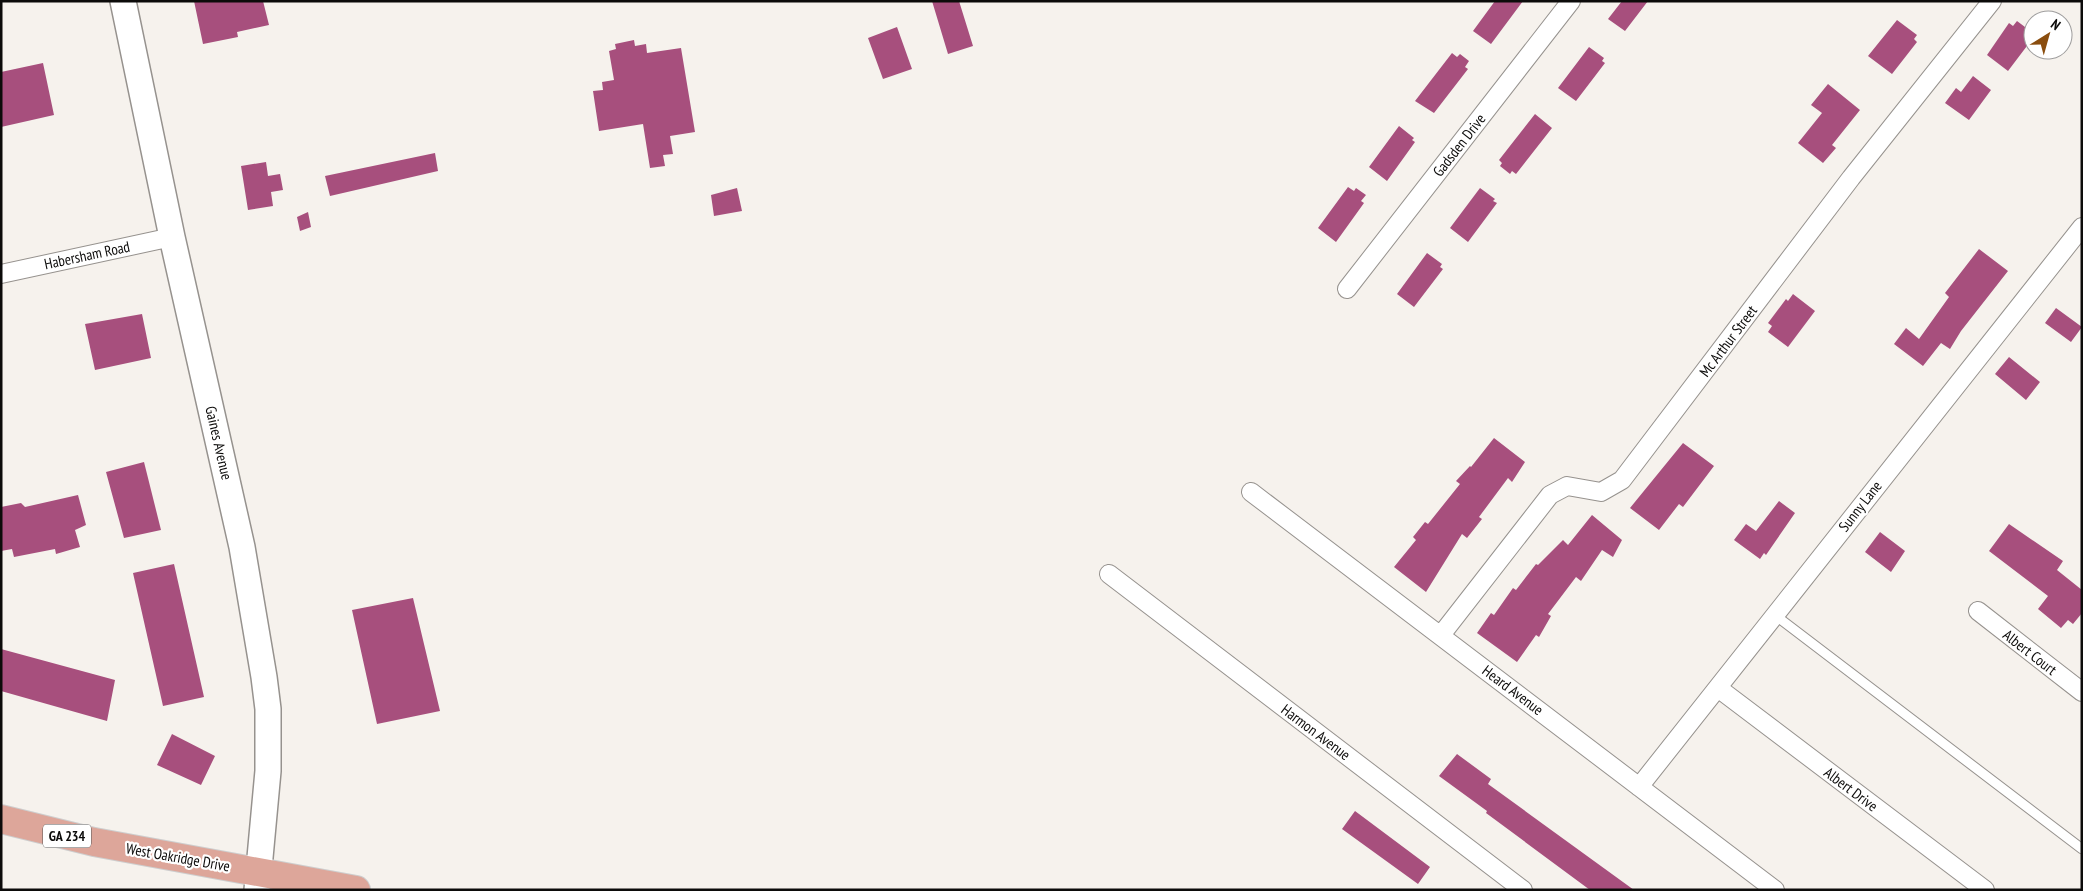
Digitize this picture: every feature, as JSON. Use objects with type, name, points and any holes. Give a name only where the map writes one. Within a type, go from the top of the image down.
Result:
[{"type":"main road","name":"West Oakridge Drive","points":[[1,819],[258,880],[356,890]]},
{"type":"street","name":"Gaines Avenue","points":[[123,1],[172,237],[242,547],[264,677],[268,710],[268,771],[258,880]]},
{"type":"street","name":"Gadsden Drive","points":[[1348,289],[1570,1]]},
{"type":"street","name":"Mc Arthur Street","points":[[1441,635],[1550,496],[1567,486],[1601,492],[1622,480],[1851,178],[1992,1]]},
{"type":"street","name":"Sunny Lane","points":[[1639,787],[2082,227]]},
{"type":"street","name":"Habersham Road","points":[[1,274],[172,237]]},
{"type":"street","name":"Heard Avenue","points":[[1251,492],[1775,890]]},
{"type":"street","name":"Harmon Avenue","points":[[1109,574],[1523,890]]},
{"type":"street","name":"Albert Court","points":[[1978,611],[2082,692]]},
{"type":"street","name":"Albert Drive","points":[[1718,688],[1985,890]]},
{"type":"lane","points":[[1775,615],[2082,849]]},
{"type":"building","points":[[194,1],[263,1],[269,25],[237,32],[238,37],[203,44]]},
{"type":"building","points":[[932,1],[959,1],[973,46],[948,54]]},
{"type":"building","points":[[1495,1],[1523,1],[1491,44],[1473,31]]},
{"type":"building","points":[[1622,1],[1648,1],[1625,31],[1608,19]]},
{"type":"building","points":[[1897,20],[1917,35],[1914,39],[1917,42],[1892,74],[1868,56]]},
{"type":"building","points":[[2017,21],[2023,26],[2023,51],[2008,71],[1987,55],[2009,23],[2013,26]]},
{"type":"building","points":[[897,27],[912,69],[883,79],[868,38]]},
{"type":"building","points":[[634,40],[635,46],[646,44],[647,53],[681,48],[695,132],[670,136],[673,154],[663,155],[665,166],[650,168],[643,124],[599,131],[593,91],[603,90],[602,82],[614,80],[609,51],[616,49],[615,44]]},
{"type":"building","points":[[1589,47],[1604,58],[1602,61],[1605,63],[1576,101],[1558,88]]},
{"type":"building","points":[[1452,53],[1457,57],[1460,54],[1469,61],[1465,67],[1468,69],[1434,113],[1415,101]]},
{"type":"building","points":[[43,63],[54,115],[1,127],[1,72]]},
{"type":"building","points":[[1973,76],[1991,90],[1969,120],[1945,103],[1956,88],[1961,92]]},
{"type":"building","points":[[1828,84],[1860,110],[1832,145],[1836,148],[1823,163],[1798,143],[1822,113],[1811,105]]},
{"type":"building","points":[[1535,114],[1552,128],[1516,174],[1512,171],[1510,174],[1500,166],[1502,163],[1499,160]]},
{"type":"building","points":[[1399,126],[1414,138],[1412,140],[1415,142],[1387,181],[1369,167]]},
{"type":"building","points":[[435,153],[438,171],[330,196],[325,176]]},
{"type":"building","points":[[266,162],[268,176],[280,174],[283,190],[271,192],[273,206],[248,210],[241,166]]},
{"type":"building","points":[[1348,187],[1354,191],[1356,188],[1366,195],[1361,201],[1364,203],[1336,242],[1318,228]]},
{"type":"building","points":[[737,188],[742,211],[714,216],[711,195]]},
{"type":"building","points":[[1480,188],[1495,199],[1493,201],[1497,203],[1468,242],[1450,228]]},
{"type":"building","points":[[308,212],[311,227],[300,231],[297,217]]},
{"type":"building","points":[[1979,249],[2008,271],[1961,331],[1950,349],[1941,343],[1923,366],[1894,344],[1906,328],[1919,339],[1949,297],[1945,293]]},
{"type":"building","points":[[1427,253],[1442,264],[1440,267],[1443,269],[1414,307],[1397,294]]},
{"type":"building","points":[[1793,294],[1815,311],[1788,347],[1768,332],[1772,326],[1768,323],[1786,299],[1788,301]]},
{"type":"building","points":[[2056,308],[2082,327],[2071,342],[2045,323]]},
{"type":"building","points":[[142,314],[151,358],[95,370],[85,324]]},
{"type":"building","points":[[2009,357],[2040,382],[2026,400],[1995,374]]},
{"type":"building","points":[[1494,438],[1525,462],[1512,482],[1508,478],[1479,517],[1482,519],[1467,538],[1462,534],[1426,592],[1394,567],[1416,540],[1413,537],[1425,522],[1428,524],[1460,484],[1456,481],[1471,467]]},
{"type":"building","points":[[1683,443],[1714,466],[1683,507],[1679,504],[1659,530],[1630,508]]},
{"type":"building","points":[[144,462],[161,530],[124,538],[106,472]]},
{"type":"building","points":[[78,495],[86,525],[75,530],[80,547],[56,554],[55,549],[14,557],[12,549],[1,551],[1,507],[21,503],[25,507]]},
{"type":"building","points":[[1779,501],[1795,513],[1766,555],[1764,553],[1760,559],[1734,540],[1746,524],[1756,531]]},
{"type":"building","points":[[1592,515],[1622,540],[1613,557],[1602,550],[1581,581],[1576,577],[1548,614],[1551,616],[1539,637],[1536,635],[1517,662],[1477,633],[1491,613],[1494,615],[1513,588],[1516,590],[1536,564],[1538,565],[1563,540],[1568,545]]},
{"type":"building","points":[[2009,524],[2063,561],[2057,570],[2082,590],[2082,613],[2073,624],[2068,620],[2061,628],[2038,609],[2048,596],[1989,551]]},
{"type":"building","points":[[1880,532],[1905,551],[1891,572],[1865,552]]},
{"type":"building","points":[[174,564],[204,697],[163,706],[133,573]]},
{"type":"building","points":[[413,598],[440,711],[377,724],[352,610]]},
{"type":"building","points":[[1,649],[115,680],[107,721],[1,691]]},
{"type":"building","points":[[172,734],[215,756],[201,785],[157,765]]},
{"type":"building","points":[[1457,754],[1491,779],[1488,784],[1634,890],[1590,890],[1486,813],[1487,811],[1439,776]]},
{"type":"building","points":[[1355,811],[1430,867],[1418,884],[1342,829]]}]
